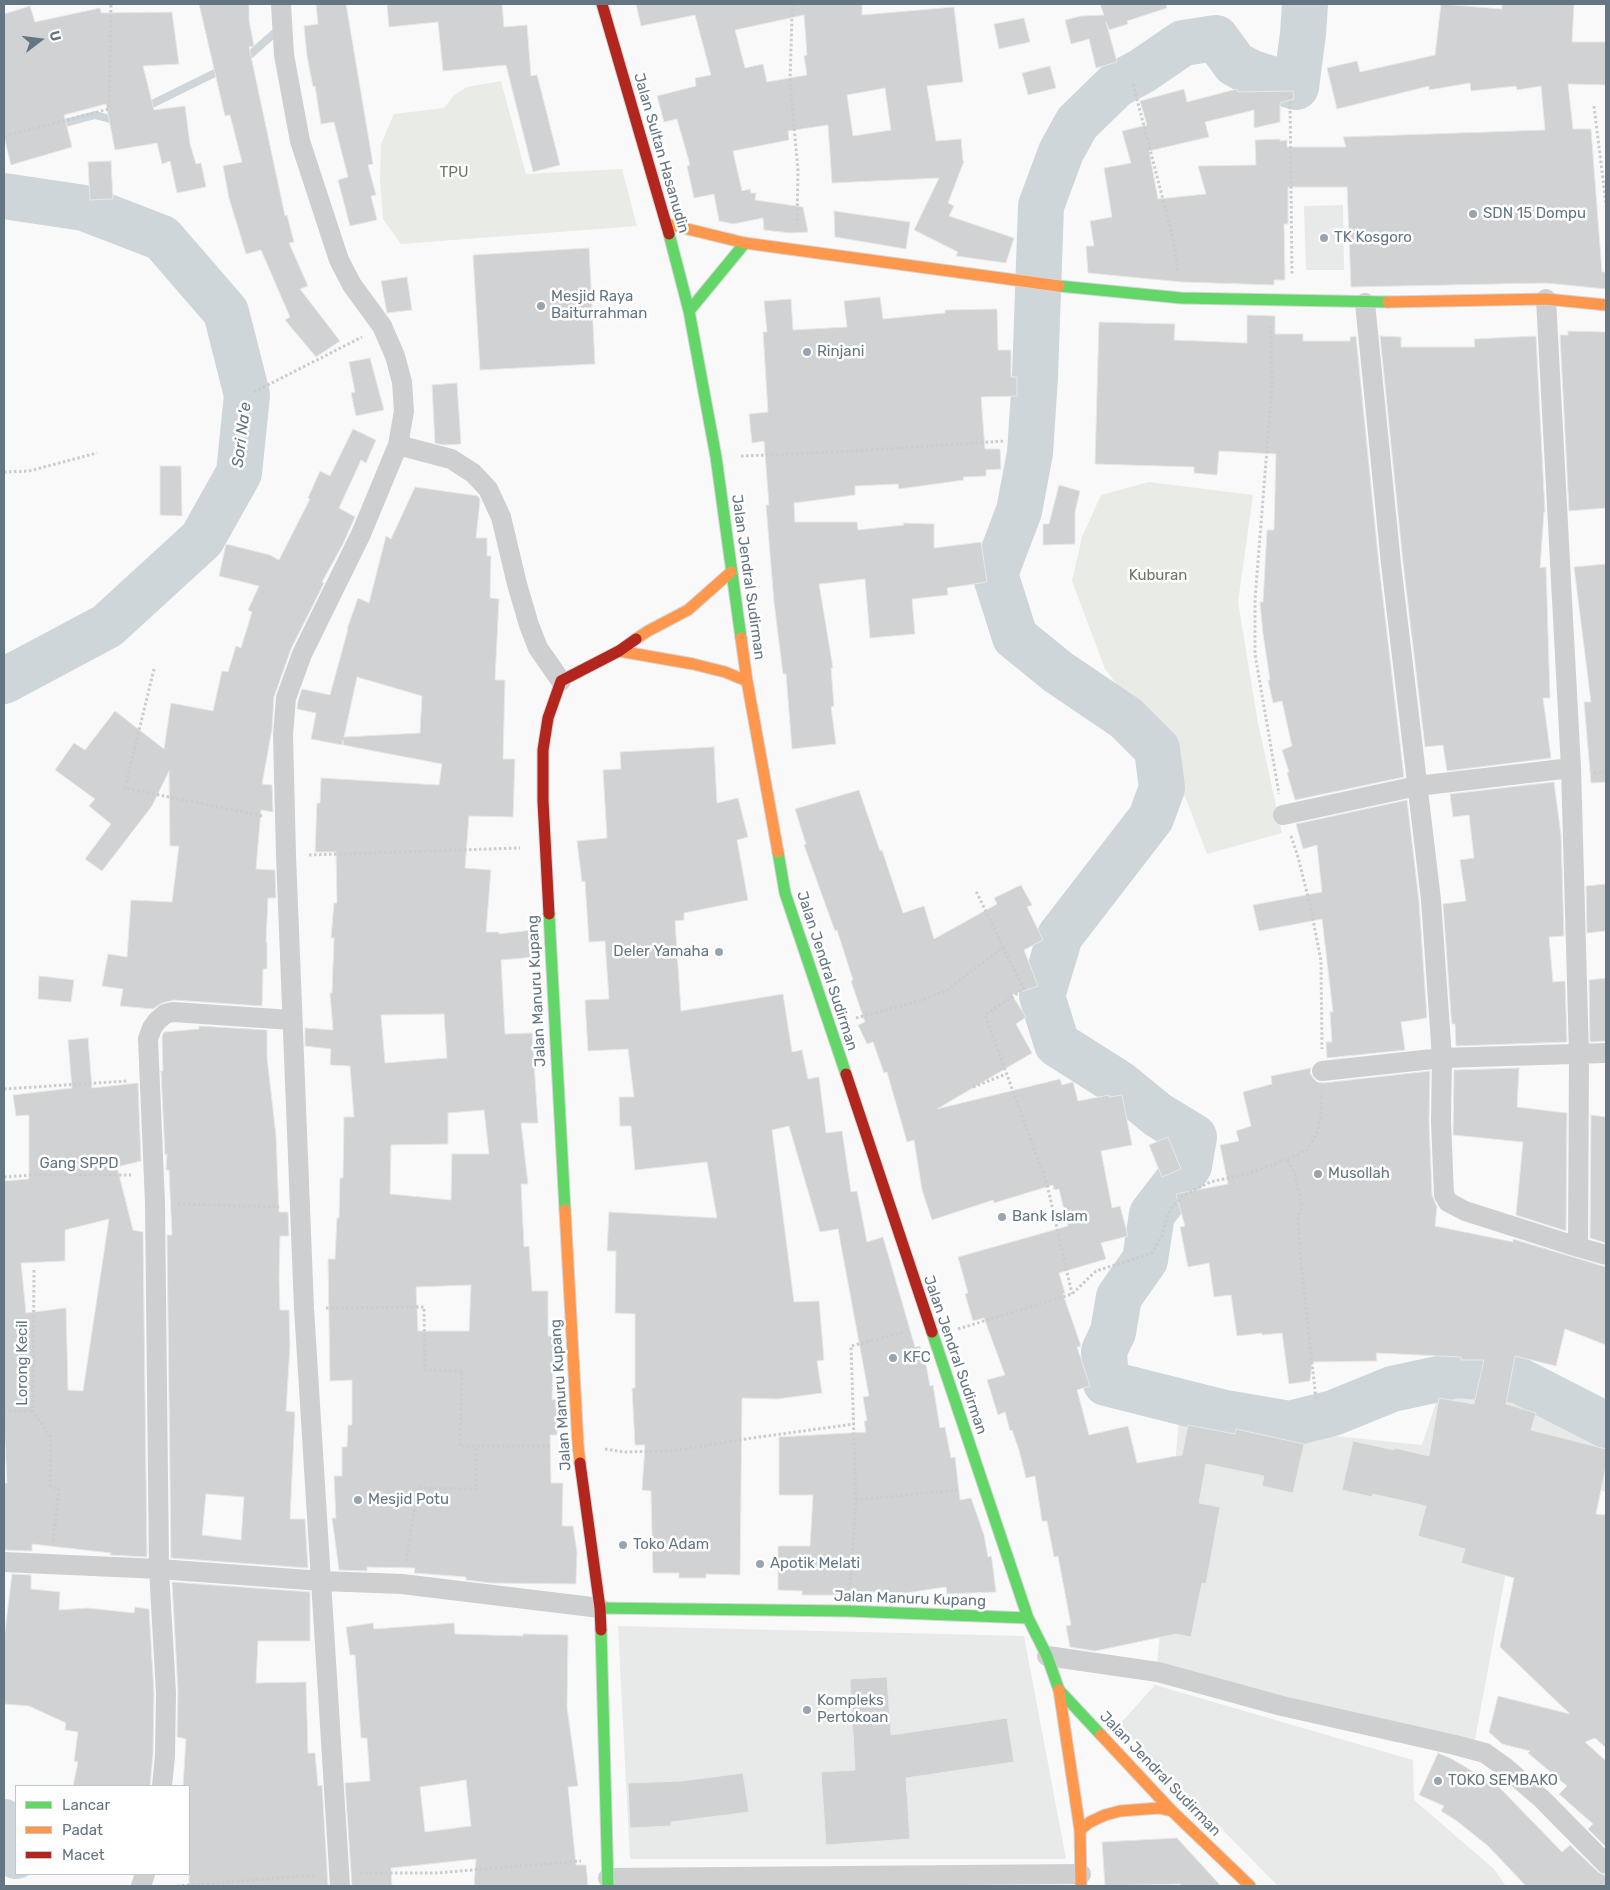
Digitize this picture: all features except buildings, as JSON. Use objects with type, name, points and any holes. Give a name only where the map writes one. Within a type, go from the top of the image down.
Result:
[{"type":"main road","name":"Jalan Sultan Hasanudin","points":[[602,4],[667,224],[689,310]]},
{"type":"main road","points":[[667,224],[745,243],[1070,287],[1181,298],[1365,302],[1546,299],[1606,304]]},
{"type":"main road","points":[[689,310],[745,243]]},
{"type":"main road","name":"Jalan Jendral Sudirman","points":[[689,310],[716,457],[747,681],[785,893],[932,1337],[1028,1618]]},
{"type":"main road","points":[[561,681],[619,651],[648,631],[688,610],[732,572]]},
{"type":"main road","points":[[619,651],[693,664],[725,672],[747,681]]},
{"type":"main road","name":"Jalan Manuru Kupang","points":[[561,681],[548,718],[543,750],[543,801],[578,1446],[600,1608],[848,1611],[1028,1618]]},
{"type":"main road","points":[[600,1608],[607,1874]]},
{"type":"main road","points":[[1028,1618],[1047,1656],[1059,1690],[1080,1830],[1081,1880]]},
{"type":"main road","name":"Jalan Jendral Sudirman","points":[[1059,1690],[1172,1812],[1250,1886]]},
{"type":"main road","points":[[1080,1830],[1090,1822],[1105,1815],[1120,1812],[1159,1808],[1172,1812]]},
{"type":"street","points":[[281,4],[284,55],[300,141],[339,260],[352,285],[382,326],[395,356],[402,382],[404,411],[398,445],[361,534],[302,654],[286,698],[283,735],[304,1308],[339,1880]]},
{"type":"street","points":[[1546,299],[1571,768],[1579,1055],[1578,1247]]},
{"type":"street","points":[[1365,302],[1390,564],[1431,900],[1442,1058],[1441,1121],[1445,1198],[1452,1205],[1465,1211],[1606,1255]]},
{"type":"street","points":[[398,445],[451,459],[473,473],[488,489],[501,517],[528,625],[538,648],[561,681]]},
{"type":"street","points":[[1283,815],[1417,786],[1571,768]]},
{"type":"street","points":[[162,1785],[165,1756],[166,1693],[159,1569],[155,1203],[148,1039],[152,1028],[165,1014],[173,1012],[292,1020]]},
{"type":"street","points":[[1322,1071],[1442,1058],[1606,1053]]},
{"type":"street","points":[[4,1562],[159,1569],[322,1581],[402,1584],[600,1608]]},
{"type":"street","points":[[1047,1656],[1158,1672],[1282,1706],[1485,1753],[1506,1768],[1542,1800],[1606,1864]]},
{"type":"street","points":[[607,1874],[1081,1880]]},
{"type":"path","points":[[4,136],[109,109],[111,4]]},
{"type":"path","points":[[794,4],[790,82],[798,170],[797,237],[799,249]]},
{"type":"path","points":[[1133,84],[1173,238],[1181,298]]},
{"type":"path","points":[[1290,96],[1292,300]]},
{"type":"path","points":[[1594,106],[1606,204]]},
{"type":"path","points":[[932,1337],[1072,1294],[1096,1271],[1152,1253],[1159,1242],[1172,1207],[1184,1195],[1210,1182],[1247,1174],[1287,1159],[1306,1150],[1318,1133],[1322,1102],[1321,962],[1312,910],[1298,857],[1283,815],[1255,654],[1255,599],[1272,386],[1272,338],[1268,300]]},
{"type":"path","points":[[254,392],[382,326]]},
{"type":"path","points":[[716,457],[837,452],[1005,441]]},
{"type":"path","points":[[4,472],[30,471],[97,453]]},
{"type":"path","points":[[154,669],[125,788],[285,821]]},
{"type":"path","points":[[286,856],[545,847]]},
{"type":"path","points":[[976,891],[1024,989],[985,1015],[1047,1184],[1072,1294]]},
{"type":"path","points":[[829,1027],[922,1000],[946,991],[1003,947]]},
{"type":"path","points":[[974,1087],[1006,1074]]},
{"type":"path","points":[[4,1089],[150,1080]]},
{"type":"path","points":[[1287,1159],[1295,1174],[1302,1203],[1298,1218],[1300,1254],[1316,1399]]},
{"type":"path","name":"Gang SPPD","points":[[4,1177],[32,1175],[154,1175]]},
{"type":"path","points":[[155,1203],[301,1208]]},
{"type":"path","name":"Lorong Kecil","points":[[34,1270],[33,1411],[51,1437],[50,1486],[59,1490],[51,1565]]},
{"type":"path","points":[[304,1308],[424,1307],[426,1370],[462,1371],[460,1446],[578,1446],[624,1452],[671,1451],[854,1424]]},
{"type":"path","points":[[848,1611],[856,1500],[851,1346],[929,1325]]},
{"type":"path","points":[[4,1411],[33,1411]]},
{"type":"path","points":[[402,1584],[418,1488],[476,1489],[476,1446]]},
{"type":"path","points":[[856,1500],[984,1487]]},
{"type":"path","points":[[177,1886],[339,1880],[436,1874],[607,1874]]},
{"type":"shaded area","name":"TK Kosgoro","points":[[1343,205],[1344,270],[1306,270],[1304,206]]},
{"type":"shaded area","points":[[1470,1379],[1509,1384],[1558,1412],[1606,1435],[1606,1492],[1525,1469],[1474,1745],[1157,1664],[1179,1420],[1422,1445],[1438,1397]]},
{"type":"shaded area","points":[[618,1626],[1024,1636],[1066,1859],[630,1859]]},
{"type":"shaded area","points":[[1155,1685],[1413,1760],[1414,1800],[1494,1869],[1506,1886],[1278,1886],[1119,1725]]},
{"type":"green space","name":"TPU","points":[[501,81],[526,174],[622,169],[637,226],[401,244],[383,219],[380,180],[381,144],[394,114],[444,108],[454,95],[467,87]]},
{"type":"green space","name":"Kuburan","points":[[1149,482],[1253,495],[1238,602],[1258,723],[1282,833],[1207,854],[1181,786],[1150,727],[1105,669],[1072,581],[1082,537],[1101,495]]},
{"type":"waterway","points":[[1305,4],[1296,87],[1252,73],[1235,64],[1216,38],[1183,43],[1142,71],[1116,85],[1077,123],[1061,152],[1041,206],[1035,377],[1030,453],[1019,511],[995,574],[1015,637],[1058,672],[1126,718],[1157,749],[1162,788],[1151,818],[1060,936],[1042,996],[1057,1044],[1120,1084],[1158,1115],[1194,1137],[1189,1166],[1152,1214],[1145,1260],[1119,1297],[1113,1332],[1104,1351],[1106,1383],[1225,1413],[1289,1424],[1333,1413],[1392,1389],[1457,1375],[1518,1380],[1606,1425]]},
{"type":"waterway","points":[[243,61],[279,29]]},
{"type":"waterway","points":[[144,108],[223,69]]},
{"type":"waterway","points":[[58,125],[95,115],[110,119],[117,117]]},
{"type":"waterway","name":"Sori Na'e","points":[[4,196],[84,208],[162,238],[226,312],[247,395],[239,473],[202,539],[107,626],[4,681]]},
{"type":"waterway","name":"Sori Na'e","points":[[4,1822],[9,1828],[15,1852]]},
{"type":"traffic: fast","points":[[669,234],[689,311],[716,457],[741,638]]},
{"type":"traffic: fast","points":[[689,311],[745,243]]},
{"type":"traffic: fast","points":[[1059,286],[1181,298],[1388,302]]},
{"type":"traffic: fast","points":[[778,852],[785,893],[846,1074]]},
{"type":"traffic: fast","points":[[549,914],[565,1210]]},
{"type":"traffic: fast","points":[[932,1332],[1028,1618],[1047,1656],[1059,1690],[1101,1735]]},
{"type":"traffic: fast","points":[[600,1608],[848,1611],[1028,1618]]},
{"type":"traffic: fast","points":[[601,1630],[608,1886]]},
{"type":"traffic: slow","points":[[667,224],[745,243],[1059,286]]},
{"type":"traffic: slow","points":[[1388,302],[1546,299],[1606,305]]},
{"type":"traffic: slow","points":[[636,639],[688,610],[731,572]]},
{"type":"traffic: slow","points":[[741,638],[778,852]]},
{"type":"traffic: slow","points":[[619,651],[693,664],[725,672],[747,681]]},
{"type":"traffic: slow","points":[[565,1210],[580,1463]]},
{"type":"traffic: slow","points":[[1059,1690],[1080,1830],[1081,1886]]},
{"type":"traffic: slow","points":[[1101,1735],[1172,1811],[1250,1886]]},
{"type":"traffic: slow","points":[[1080,1830],[1090,1822],[1120,1811],[1159,1808],[1172,1811]]},
{"type":"traffic: jam","points":[[602,4],[669,234]]},
{"type":"traffic: jam","points":[[549,914],[543,801],[543,750],[548,718],[561,681],[619,651],[636,639]]},
{"type":"traffic: jam","points":[[846,1074],[932,1332]]},
{"type":"traffic: jam","points":[[580,1463],[600,1608],[601,1630]]},
{"type":"place","name":"SDN 15 Dompu","points":[[1473,214]]},
{"type":"place","name":"TK Kosgoro","points":[[1324,238]]},
{"type":"place","name":"Mesjid Raya Baiturrahman","points":[[541,306]]},
{"type":"place","name":"Rinjani","points":[[807,352]]},
{"type":"place","name":"Deler Yamaha","points":[[719,952]]},
{"type":"place","name":"Musollah","points":[[1318,1174]]},
{"type":"place","name":"Bank Islam","points":[[1002,1217]]},
{"type":"place","name":"KFC","points":[[893,1358]]},
{"type":"place","name":"Mesjid Potu","points":[[358,1500]]},
{"type":"place","name":"Toko Adam","points":[[623,1545]]},
{"type":"place","name":"Apotik Melati","points":[[760,1564]]},
{"type":"place","name":"Kompleks Pertokoan","points":[[807,1710]]},
{"type":"place","name":"TOKO SEMBAKO","points":[[1438,1781]]}]
